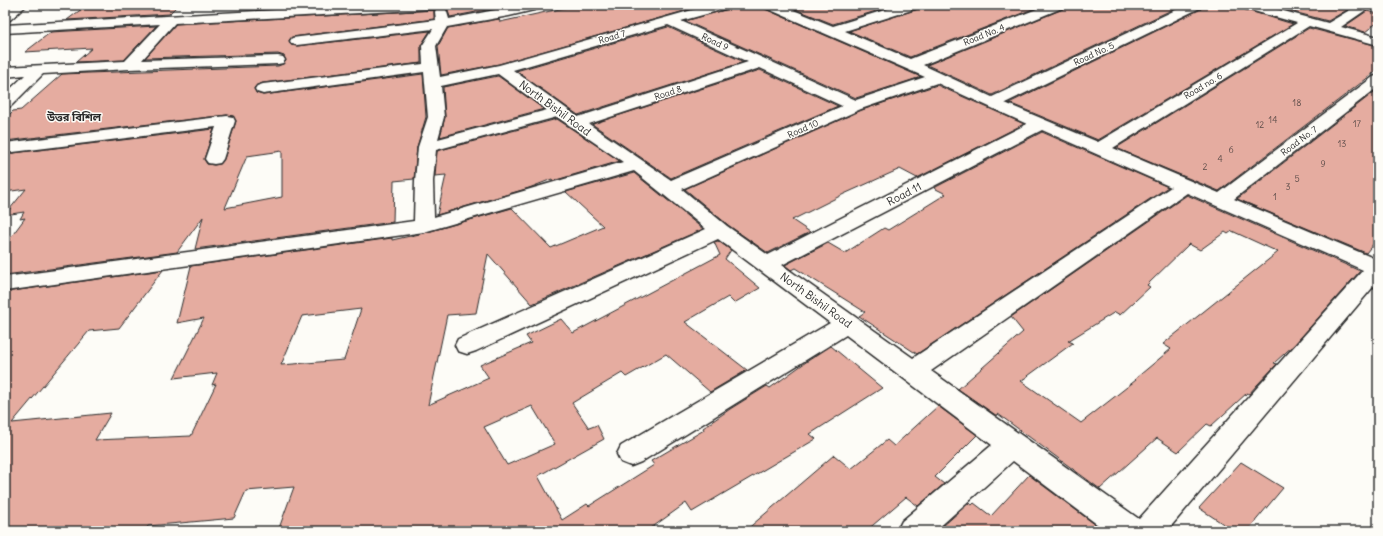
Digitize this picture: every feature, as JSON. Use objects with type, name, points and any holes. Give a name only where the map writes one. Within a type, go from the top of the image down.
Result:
[{"type":"street","points":[[5,17],[21,5]]},
{"type":"street","points":[[129,65],[188,5]]},
{"type":"street","points":[[5,29],[307,9],[433,5]]},
{"type":"street","points":[[424,226],[424,181],[427,147],[436,117],[429,46],[443,23],[441,5]]},
{"type":"street","points":[[297,41],[443,23],[512,12],[538,5]]},
{"type":"street","name":"Road 7","points":[[264,89],[501,69],[724,5]]},
{"type":"street","points":[[771,5],[834,30],[911,64],[992,103],[1378,268],[1148,531]]},
{"type":"street","points":[[834,30],[914,5]]},
{"type":"street","name":"Road No. 4","points":[[911,64],[1058,5]]},
{"type":"street","name":"Road No. 5","points":[[992,103],[1196,5]]},
{"type":"street","points":[[1246,5],[1378,41]]},
{"type":"street","points":[[1330,28],[1367,5]]},
{"type":"street","name":"Road 9","points":[[669,21],[854,106]]},
{"type":"street","name":"Road no. 6","points":[[1099,149],[1307,22]]},
{"type":"street","points":[[5,72],[129,65],[278,60]]},
{"type":"street","name":"Road 8","points":[[427,147],[568,117],[761,63]]},
{"type":"street","name":"North Bishil Road","points":[[501,69],[637,164],[720,230],[1130,531]]},
{"type":"street","points":[[5,103],[39,70]]},
{"type":"street","name":"Road 10","points":[[669,188],[854,106],[939,77]]},
{"type":"street","name":"Road No. 7","points":[[1220,201],[1378,80]]},
{"type":"street","points":[[5,148],[227,121],[214,159]]},
{"type":"street","name":"Road 11","points":[[767,264],[1041,124]]},
{"type":"street","points":[[5,284],[424,226],[637,164]]},
{"type":"street","points":[[912,371],[1185,186]]},
{"type":"street","points":[[467,345],[720,230]]},
{"type":"street","points":[[631,454],[847,323]]},
{"type":"street","points":[[913,531],[1012,444]]},
{"type":"building","points":[[87,5],[178,5],[169,14],[67,20]]},
{"type":"building","points":[[259,5],[337,5],[256,10]]},
{"type":"building","points":[[440,5],[497,5],[497,8],[450,17],[447,8],[439,8]]},
{"type":"building","points":[[578,5],[705,5],[499,64],[441,75],[438,46],[448,28],[499,19],[500,22]]},
{"type":"building","points":[[731,5],[763,5],[765,9],[921,77],[856,98],[685,21],[728,9]]},
{"type":"building","points":[[785,5],[896,5],[833,24]]},
{"type":"building","points":[[921,5],[1043,5],[910,57],[849,31],[918,9]]},
{"type":"building","points":[[1065,5],[1182,5],[992,95],[927,65],[1063,9]]},
{"type":"building","points":[[1203,5],[1240,5],[1243,9],[1293,24],[1098,140],[1009,103],[1201,9]]},
{"type":"building","points":[[1267,5],[1344,5],[1352,7],[1328,21]]},
{"type":"building","points":[[434,10],[434,19],[292,37],[289,40],[291,45],[297,46],[430,31],[421,45],[421,63],[263,83],[254,88],[256,93],[263,95],[423,74],[426,117],[417,147],[414,179],[394,181],[393,222],[195,249],[203,217],[177,252],[5,275],[5,245],[25,218],[20,219],[24,212],[5,215],[26,189],[5,192],[5,154],[214,129],[204,159],[207,164],[214,165],[220,164],[224,159],[236,121],[233,116],[227,115],[5,141],[5,119],[13,111],[21,110],[62,74],[278,66],[286,61],[284,56],[278,54],[145,58],[176,24]],"holes":[[[282,151],[282,197],[225,208],[247,156]]]},
{"type":"building","points":[[1367,11],[1378,14],[1378,22],[1365,32],[1345,26]]},
{"type":"building","points":[[156,26],[124,60],[76,62],[92,48],[25,52],[51,32]]},
{"type":"building","points":[[668,27],[744,62],[578,115],[516,71]]},
{"type":"building","points":[[1309,28],[1378,46],[1378,70],[1219,191],[1116,148]]},
{"type":"building","points":[[760,70],[838,106],[671,178],[592,124]]},
{"type":"building","points":[[498,76],[544,109],[440,137],[445,117],[443,87]]},
{"type":"building","points":[[937,85],[1024,124],[917,178],[900,169],[844,194],[792,220],[810,232],[768,253],[728,225],[685,189],[862,110]]},
{"type":"building","points":[[1378,89],[1378,238],[1366,253],[1237,199]]},
{"type":"building","points":[[557,119],[620,161],[553,181],[552,179],[529,188],[437,215],[446,175],[435,176],[437,151]]},
{"type":"building","points":[[1042,132],[1168,187],[917,354],[859,316],[865,312],[795,268],[791,270],[785,265],[828,243],[845,253],[884,228],[888,230],[946,194],[934,188]]},
{"type":"building","points":[[634,173],[703,229],[532,304],[488,254],[476,313],[447,315],[428,405],[489,378],[480,365],[531,343],[526,336],[561,319],[573,333],[720,255],[714,242],[718,241],[731,250],[725,259],[760,288],[734,303],[728,297],[685,322],[747,370],[710,392],[666,354],[626,377],[622,373],[572,403],[589,428],[597,425],[604,439],[538,476],[562,520],[587,504],[589,506],[654,465],[651,461],[704,430],[703,428],[730,409],[767,386],[770,388],[831,346],[882,388],[810,434],[816,439],[692,512],[686,503],[647,531],[278,531],[294,487],[246,491],[234,518],[148,526],[145,531],[5,531],[5,292],[163,270],[119,328],[89,331],[12,423],[111,413],[95,440],[191,436],[216,384],[212,385],[217,373],[174,378],[204,318],[177,323],[191,266],[392,238],[392,240],[424,233],[512,208],[551,248],[603,226],[566,192]],"holes":[[[361,309],[344,360],[281,365],[302,316]],[[532,406],[555,444],[507,465],[484,427]]]},
{"type":"building","points":[[1187,195],[1360,271],[1295,344],[1274,363],[1277,364],[1249,394],[1247,393],[1211,426],[1207,424],[1178,452],[1157,438],[1100,489],[998,414],[997,416],[958,389],[1023,332],[1011,317]],"holes":[[[1232,231],[1278,252],[1163,344],[1171,349],[1135,379],[1136,380],[1081,423],[1021,381],[1073,343],[1068,341],[1115,312],[1120,315],[1150,287],[1147,285],[1189,244],[1200,250],[1225,232],[1228,234]]]},
{"type":"building","points":[[938,406],[977,435],[935,477],[944,484],[918,506],[906,497],[866,531],[745,531],[834,455],[851,469],[887,440],[894,446]]},
{"type":"building","points":[[1241,462],[1283,488],[1247,531],[1234,531],[1199,508]]},
{"type":"building","points":[[1029,475],[1104,531],[949,531],[943,526],[969,503],[972,505],[974,503],[991,516]]},
{"type":"district","name":"উত্তর বিশিল","points":[[74,117]]}]
